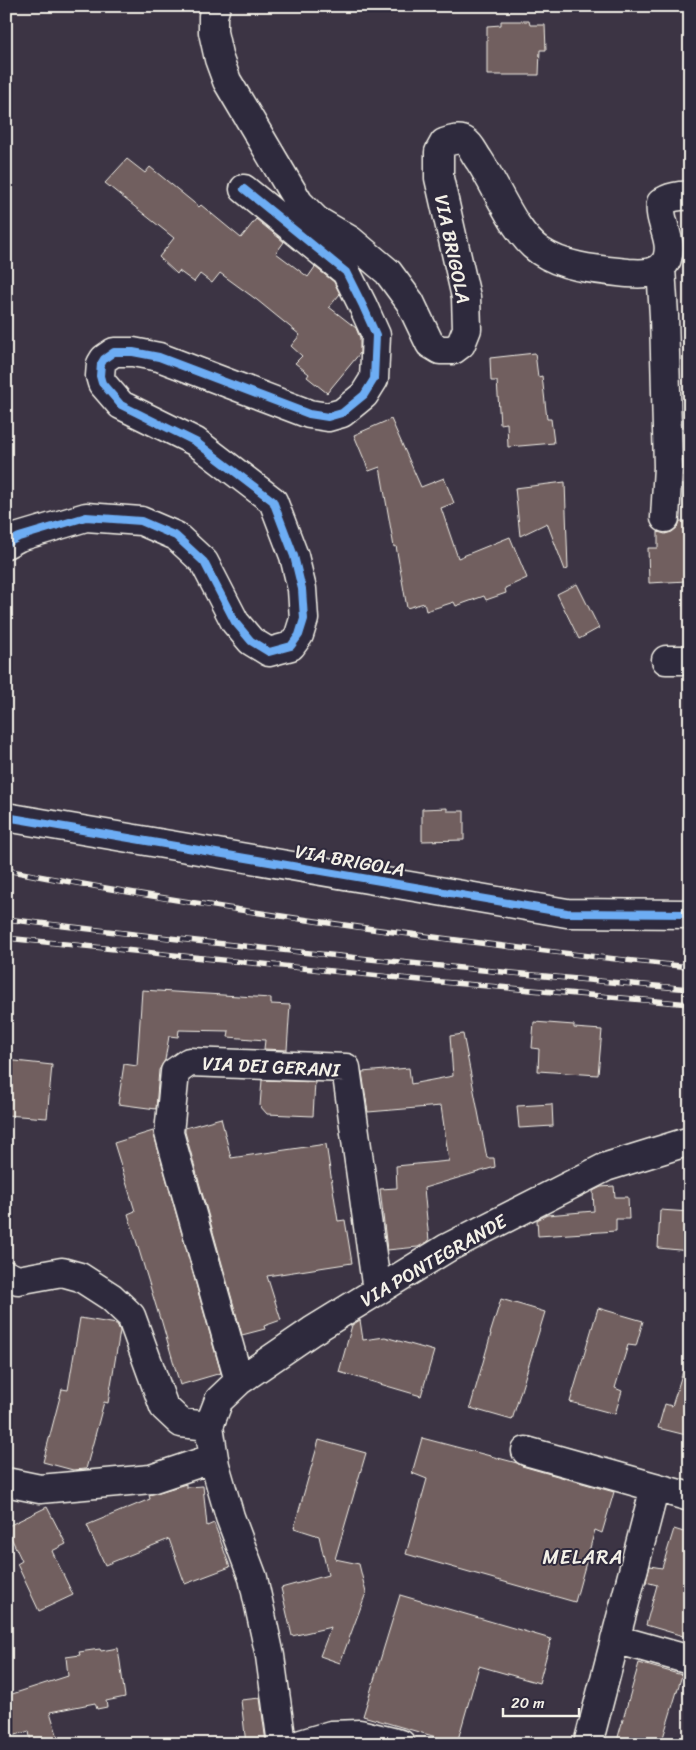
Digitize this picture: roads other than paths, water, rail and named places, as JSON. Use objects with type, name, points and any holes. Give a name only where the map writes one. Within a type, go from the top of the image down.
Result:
[{"type":"street","name":"VIA BRIGOLA","points":[[216,6],[213,16],[213,32],[219,59],[227,81],[299,203],[316,220],[350,240],[388,272],[410,302],[430,344],[440,350],[454,350],[461,344],[467,329],[466,297],[439,178],[439,152],[444,143],[458,140],[466,142],[489,175],[519,229],[540,250],[568,264],[614,272],[642,274],[661,268]]},
{"type":"street","points":[[6,544],[19,537],[86,517],[141,521],[176,536],[204,562],[235,622],[251,641],[269,652],[290,646],[299,635],[304,619],[302,589],[294,556],[273,501],[196,442],[121,405],[102,383],[100,376],[101,364],[104,358],[114,352],[133,352],[159,357],[309,414],[328,417],[342,412],[364,395],[374,379],[376,335],[364,306],[346,272],[244,189]]},
{"type":"street","points":[[665,518],[668,467],[661,268],[668,256],[669,248],[660,216],[661,203],[674,198],[690,196]]},
{"type":"street","name":"VIA BRIGOLA","points":[[6,817],[567,913],[690,914]]},
{"type":"street","name":"VIA DEI GERANI","points":[[239,1381],[169,1133],[175,1072],[189,1062],[346,1068],[377,1292]]},
{"type":"street","name":"VIA PONTEGRANDE","points":[[282,1744],[270,1656],[254,1578],[230,1517],[214,1458],[209,1426],[219,1400],[239,1381],[312,1331],[447,1248],[606,1167],[690,1142]]},
{"type":"street","points":[[6,1275],[18,1280],[62,1272],[80,1277],[111,1296],[131,1316],[164,1407],[181,1423],[209,1426]]},
{"type":"street","points":[[526,1451],[690,1497]]},
{"type":"street","points":[[6,1482],[40,1489],[151,1479],[214,1458]]},
{"type":"street","points":[[588,1744],[655,1487]]},
{"type":"street","points":[[615,1639],[690,1660]]},
{"type":"street","points":[[301,1744],[331,1735],[360,1734],[401,1744]]},
{"type":"railway","points":[[6,870],[176,900],[347,926],[518,948],[690,967]]},
{"type":"railway","points":[[6,919],[348,957],[690,989]]},
{"type":"railway","points":[[6,938],[430,981],[690,1004]]},
{"type":"district","name":"MELARA","points":[[583,1557]]}]
